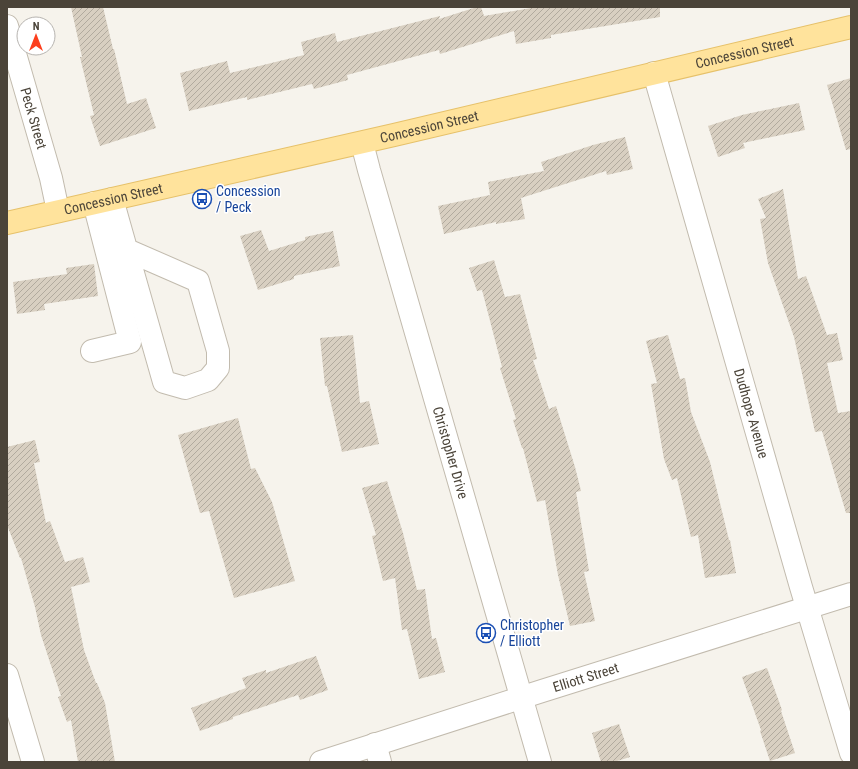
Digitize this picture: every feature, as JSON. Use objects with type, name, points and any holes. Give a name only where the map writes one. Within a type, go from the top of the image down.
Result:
[{"type":"main road","name":"Concession Street","points":[[7,223],[362,143],[851,27]]},
{"type":"street","name":"Peck Street","points":[[7,26],[51,178],[58,211]]},
{"type":"street","name":"Dudhope Avenue","points":[[654,73],[807,608],[851,753]]},
{"type":"street","name":"Christopher Drive","points":[[362,143],[540,762]]},
{"type":"street","points":[[103,201],[127,250],[164,382],[185,388],[208,380],[218,368],[218,351],[198,281],[127,250]]},
{"type":"street","points":[[92,351],[130,342],[103,201]]},
{"type":"street","name":"Elliott Street","points":[[321,762],[378,753],[521,698],[851,594]]},
{"type":"street","points":[[7,675],[33,762]]},
{"type":"building","points":[[71,7],[103,7],[127,104],[146,98],[156,128],[100,146],[90,116],[94,115],[80,57],[82,57]]},
{"type":"building","points":[[481,7],[484,16],[537,7],[660,7],[660,17],[551,35],[551,38],[516,44],[514,31],[440,54],[439,50],[347,75],[348,80],[314,89],[312,84],[247,100],[247,97],[189,111],[180,73],[227,61],[230,73],[304,55],[301,42],[335,33],[337,42],[440,16],[439,19]]},
{"type":"building","points":[[851,78],[851,149],[846,150],[827,85]]},
{"type":"building","points":[[799,103],[805,130],[743,143],[745,148],[718,157],[708,126],[742,115]]},
{"type":"building","points":[[625,137],[633,169],[607,175],[606,171],[521,198],[525,219],[496,224],[496,222],[444,234],[438,206],[490,195],[488,182],[544,171],[541,162],[593,145]]},
{"type":"building","points":[[783,189],[798,279],[806,276],[827,335],[837,333],[843,360],[827,363],[838,413],[851,411],[851,513],[846,513],[822,431],[815,432],[794,337],[768,263],[760,219],[766,218],[758,199]]},
{"type":"building","points":[[261,230],[269,251],[305,240],[305,237],[333,231],[340,266],[294,276],[294,279],[258,290],[240,236]]},
{"type":"building","points":[[494,260],[505,297],[520,294],[537,359],[533,360],[549,409],[556,406],[575,467],[581,491],[576,492],[589,571],[584,572],[595,621],[570,626],[558,575],[545,500],[537,502],[523,448],[513,420],[516,419],[500,368],[502,367],[482,290],[477,291],[469,268]]},
{"type":"building","points":[[94,264],[98,296],[44,304],[45,310],[17,314],[13,282],[67,274],[66,268]]},
{"type":"building","points":[[353,335],[360,403],[369,401],[379,444],[342,452],[327,386],[325,386],[320,338]]},
{"type":"building","points":[[668,335],[680,379],[685,378],[691,412],[710,462],[730,540],[736,573],[705,578],[698,535],[691,537],[677,478],[672,480],[664,459],[651,384],[657,383],[646,341]]},
{"type":"building","points":[[238,418],[251,469],[255,468],[272,502],[295,581],[234,598],[209,511],[200,513],[178,435]]},
{"type":"building","points":[[35,440],[40,462],[34,463],[46,523],[50,521],[65,562],[83,557],[90,582],[71,587],[84,650],[105,703],[115,762],[78,762],[71,720],[67,722],[58,697],[61,696],[41,635],[35,607],[21,558],[7,525],[7,447]]},
{"type":"building","points":[[387,481],[403,533],[417,590],[425,589],[432,639],[436,638],[445,672],[419,679],[407,629],[402,630],[395,578],[383,581],[372,536],[376,535],[362,488]]},
{"type":"building","points":[[316,656],[328,690],[300,700],[298,695],[233,717],[233,719],[200,731],[191,708],[246,688],[242,678],[266,670],[266,673]]},
{"type":"building","points":[[767,668],[795,753],[770,761],[760,731],[761,730],[742,677]]},
{"type":"building","points":[[619,724],[630,757],[614,762],[601,762],[592,733]]},
{"type":"place","name":"Concession / Peck","points":[[202,199]]},
{"type":"place","name":"Christopher / Elliott","points":[[486,633]]}]
